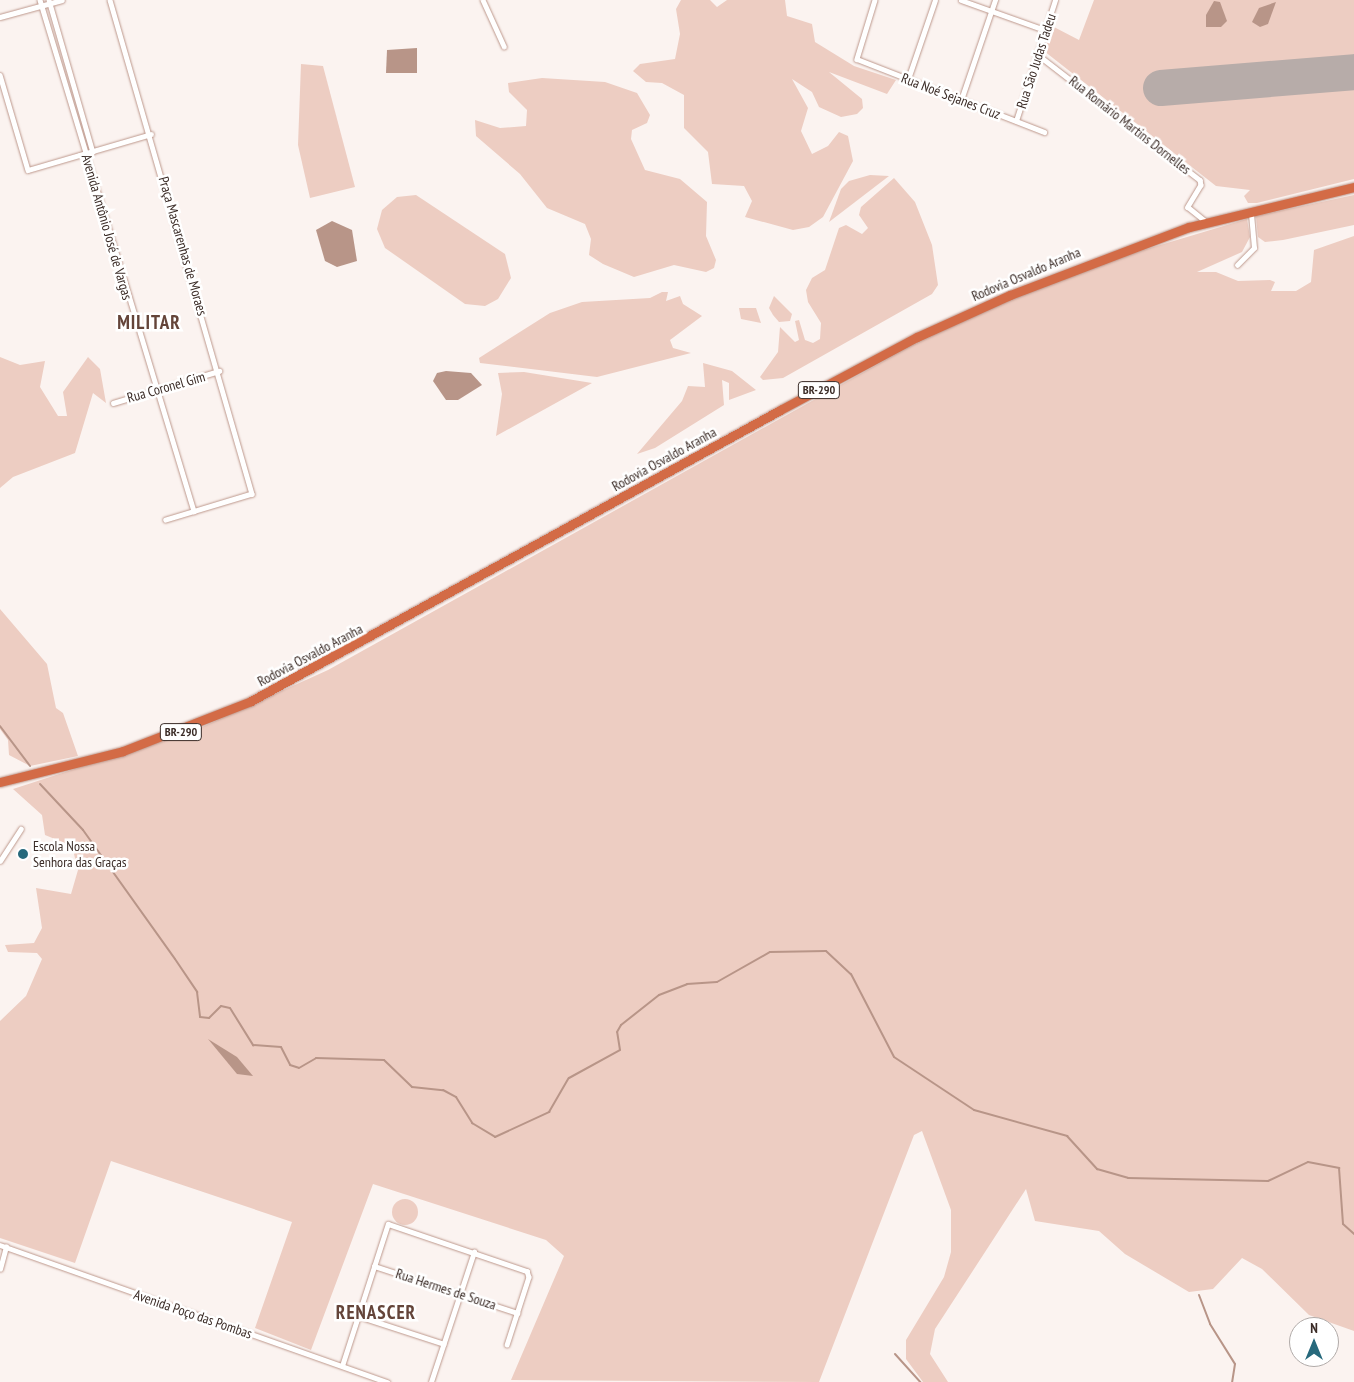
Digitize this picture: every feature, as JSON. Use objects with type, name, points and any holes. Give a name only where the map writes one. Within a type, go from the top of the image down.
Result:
[{"type":"highway","name":"Rodovia Osvaldo Aranha","points":[[0,782],[123,751],[251,701],[917,337],[1093,260],[1206,222],[1251,210],[1354,188]]},
{"type":"street","points":[[0,17],[41,3],[62,0]]},
{"type":"street","name":"Praça Mascarenhas de Moraes","points":[[110,0],[220,371],[252,494],[194,512]]},
{"type":"street","points":[[483,0],[504,46]]},
{"type":"street","name":"Rua Noé Sejanes Cruz","points":[[875,0],[858,60],[1044,132]]},
{"type":"street","points":[[908,79],[935,0]]},
{"type":"street","points":[[961,0],[1045,30]]},
{"type":"street","points":[[961,100],[995,0]]},
{"type":"street","name":"Rua São Judas Tadeu","points":[[1016,121],[1055,0]]},
{"type":"street","name":"Avenida Antônio José de Vargas","points":[[50,2],[93,152]]},
{"type":"street","name":"Avenida Antônio José de Vargas","points":[[41,3],[155,389],[194,512]]},
{"type":"street","name":"Rua Romário Martins Dornelles","points":[[1037,54],[1200,180],[1201,185],[1188,207],[1206,222]]},
{"type":"street","points":[[0,75],[28,170],[151,134]]},
{"type":"street","points":[[70,101],[78,99]]},
{"type":"street","points":[[1237,265],[1254,248],[1251,210]]},
{"type":"street","name":"Rua Coronel Gim","points":[[113,403],[220,371]]},
{"type":"street","points":[[166,520],[194,512]]},
{"type":"street","points":[[0,861],[21,829]]},
{"type":"street","points":[[342,1366],[388,1224],[520,1266],[530,1277],[507,1345]]},
{"type":"street","name":"Avenida Poço das Pombas","points":[[0,1245],[387,1382]]},
{"type":"street","points":[[0,1269],[6,1248]]},
{"type":"street","points":[[431,1382],[474,1252]]},
{"type":"street","name":"Rua Hermes de Souza","points":[[374,1266],[518,1312]]},
{"type":"street","points":[[358,1316],[444,1344]]},
{"type":"shaded area","points":[[681,0],[710,0],[717,7],[727,0],[785,0],[787,16],[812,24],[815,42],[854,66],[896,80],[887,94],[829,72],[862,99],[863,108],[857,114],[841,117],[819,107],[812,92],[792,79],[808,108],[801,131],[812,154],[828,146],[839,132],[848,136],[853,161],[823,217],[809,227],[793,230],[745,217],[752,201],[744,186],[712,184],[708,152],[684,128],[684,95],[662,83],[646,82],[633,71],[640,64],[675,59],[680,34],[676,9]]},
{"type":"shaded area","points":[[1094,0],[1354,0],[1354,179],[1257,203],[1248,203],[1244,196],[1250,190],[1216,186],[1044,51],[1052,26],[1079,40]]},
{"type":"shaded area","points":[[1214,1],[1220,2],[1227,21],[1221,27],[1206,27],[1206,15]]},
{"type":"shaded area","points":[[1276,2],[1268,24],[1260,27],[1252,22],[1259,8]]},
{"type":"shaded area","points":[[417,48],[417,73],[386,73],[387,50]]},
{"type":"shaded area","points":[[301,64],[323,66],[355,187],[310,198],[298,145]]},
{"type":"shaded area","points":[[542,78],[605,82],[637,93],[650,115],[647,123],[632,130],[631,139],[645,170],[680,179],[707,202],[706,236],[716,260],[714,268],[706,272],[674,265],[634,277],[603,264],[589,255],[591,239],[585,224],[547,208],[520,174],[476,136],[475,120],[500,128],[526,126],[527,110],[509,92],[508,83]]},
{"type":"shaded area","points":[[870,175],[889,176],[829,222],[841,189],[849,181]]},
{"type":"shaded area","points":[[894,178],[915,202],[932,245],[938,285],[932,294],[783,378],[763,380],[760,377],[778,352],[780,327],[795,342],[799,340],[795,321],[799,320],[805,340],[813,343],[820,339],[821,323],[808,302],[806,290],[812,278],[825,270],[839,228],[846,225],[862,234],[868,228],[859,215],[861,207]]},
{"type":"shaded area","points":[[416,195],[505,254],[511,278],[498,299],[485,306],[465,304],[385,248],[377,229],[382,210],[397,197]]},
{"type":"shaded area","points":[[1354,195],[1354,225],[1283,240],[1265,242],[1258,237],[1256,216]]},
{"type":"shaded area","points":[[1247,219],[1250,237],[1242,252],[1197,272],[1216,272],[1238,281],[1270,280],[1275,282],[1271,291],[1296,291],[1311,282],[1314,250],[1354,236],[1354,1331],[1339,1326],[1339,1317],[1315,1317],[1309,1315],[1262,1269],[1242,1258],[1213,1289],[1189,1292],[1125,1254],[1099,1231],[1035,1221],[1026,1189],[935,1329],[930,1354],[948,1382],[923,1382],[906,1359],[906,1340],[944,1277],[951,1252],[951,1210],[922,1131],[914,1135],[819,1382],[511,1380],[564,1256],[546,1240],[373,1184],[311,1350],[255,1328],[292,1222],[111,1161],[75,1263],[0,1238],[0,1021],[26,996],[42,959],[37,953],[8,952],[5,945],[34,943],[42,928],[36,888],[71,894],[78,870],[72,846],[45,835],[42,815],[13,789],[198,729],[328,670],[909,347],[1012,298],[1107,261]]},
{"type":"shaded area","points":[[332,221],[352,230],[357,261],[337,267],[325,261],[316,230]]},
{"type":"shaded area","points":[[662,292],[668,292],[666,301],[680,296],[683,304],[702,316],[670,340],[673,348],[691,353],[597,377],[480,363],[479,358],[550,313],[582,302],[650,298]]},
{"type":"shaded area","points":[[774,296],[792,314],[790,321],[779,322],[773,315],[769,308]]},
{"type":"shaded area","points":[[739,308],[756,308],[761,323],[741,319]]},
{"type":"shaded area","points":[[0,357],[20,365],[45,361],[40,387],[58,416],[67,416],[63,392],[88,357],[100,369],[106,403],[93,393],[75,453],[13,477],[0,488]]},
{"type":"shaded area","points":[[703,363],[732,371],[756,390],[729,400],[729,383],[722,380],[724,405],[655,448],[637,454],[682,401],[688,386],[705,387]]},
{"type":"shaded area","points":[[446,371],[471,373],[482,385],[458,400],[446,400],[433,381],[437,373]]},
{"type":"shaded area","points":[[524,372],[592,383],[496,436],[502,394],[498,373]]},
{"type":"shaded area","points":[[0,609],[47,664],[56,708],[63,713],[78,756],[30,766],[9,755],[8,740],[0,729]]},
{"type":"shaded area","points":[[208,1039],[237,1057],[253,1076],[237,1074]]},
{"type":"shaded area","points":[[405,1199],[414,1203],[418,1212],[414,1221],[405,1225],[396,1221],[392,1212],[396,1203]]},
{"type":"waterway","points":[[0,726],[30,766]]},
{"type":"waterway","points":[[40,784],[83,830],[175,959],[197,992],[200,1017],[209,1018],[221,1006],[230,1008],[253,1045],[281,1047],[290,1065],[299,1068],[316,1058],[384,1060],[412,1087],[443,1090],[456,1097],[472,1123],[495,1137],[549,1112],[569,1078],[620,1050],[617,1032],[621,1025],[659,995],[687,984],[717,982],[770,952],[826,951],[851,974],[894,1057],[974,1110],[1067,1136],[1097,1169],[1128,1178],[1268,1181],[1308,1162],[1339,1168],[1343,1224],[1354,1234]]},
{"type":"waterway","points":[[1199,1295],[1210,1324],[1235,1364],[1232,1382]]},
{"type":"waterway","points":[[895,1354],[920,1382]]},
{"type":"runway","points":[[1161,88],[1354,72]]},
{"type":"place","name":"Escola Nossa Senhora das Graças","points":[[23,854]]},
{"type":"district","name":"MILITAR","points":[[149,323]]},
{"type":"district","name":"RENASCER","points":[[376,1313]]}]
